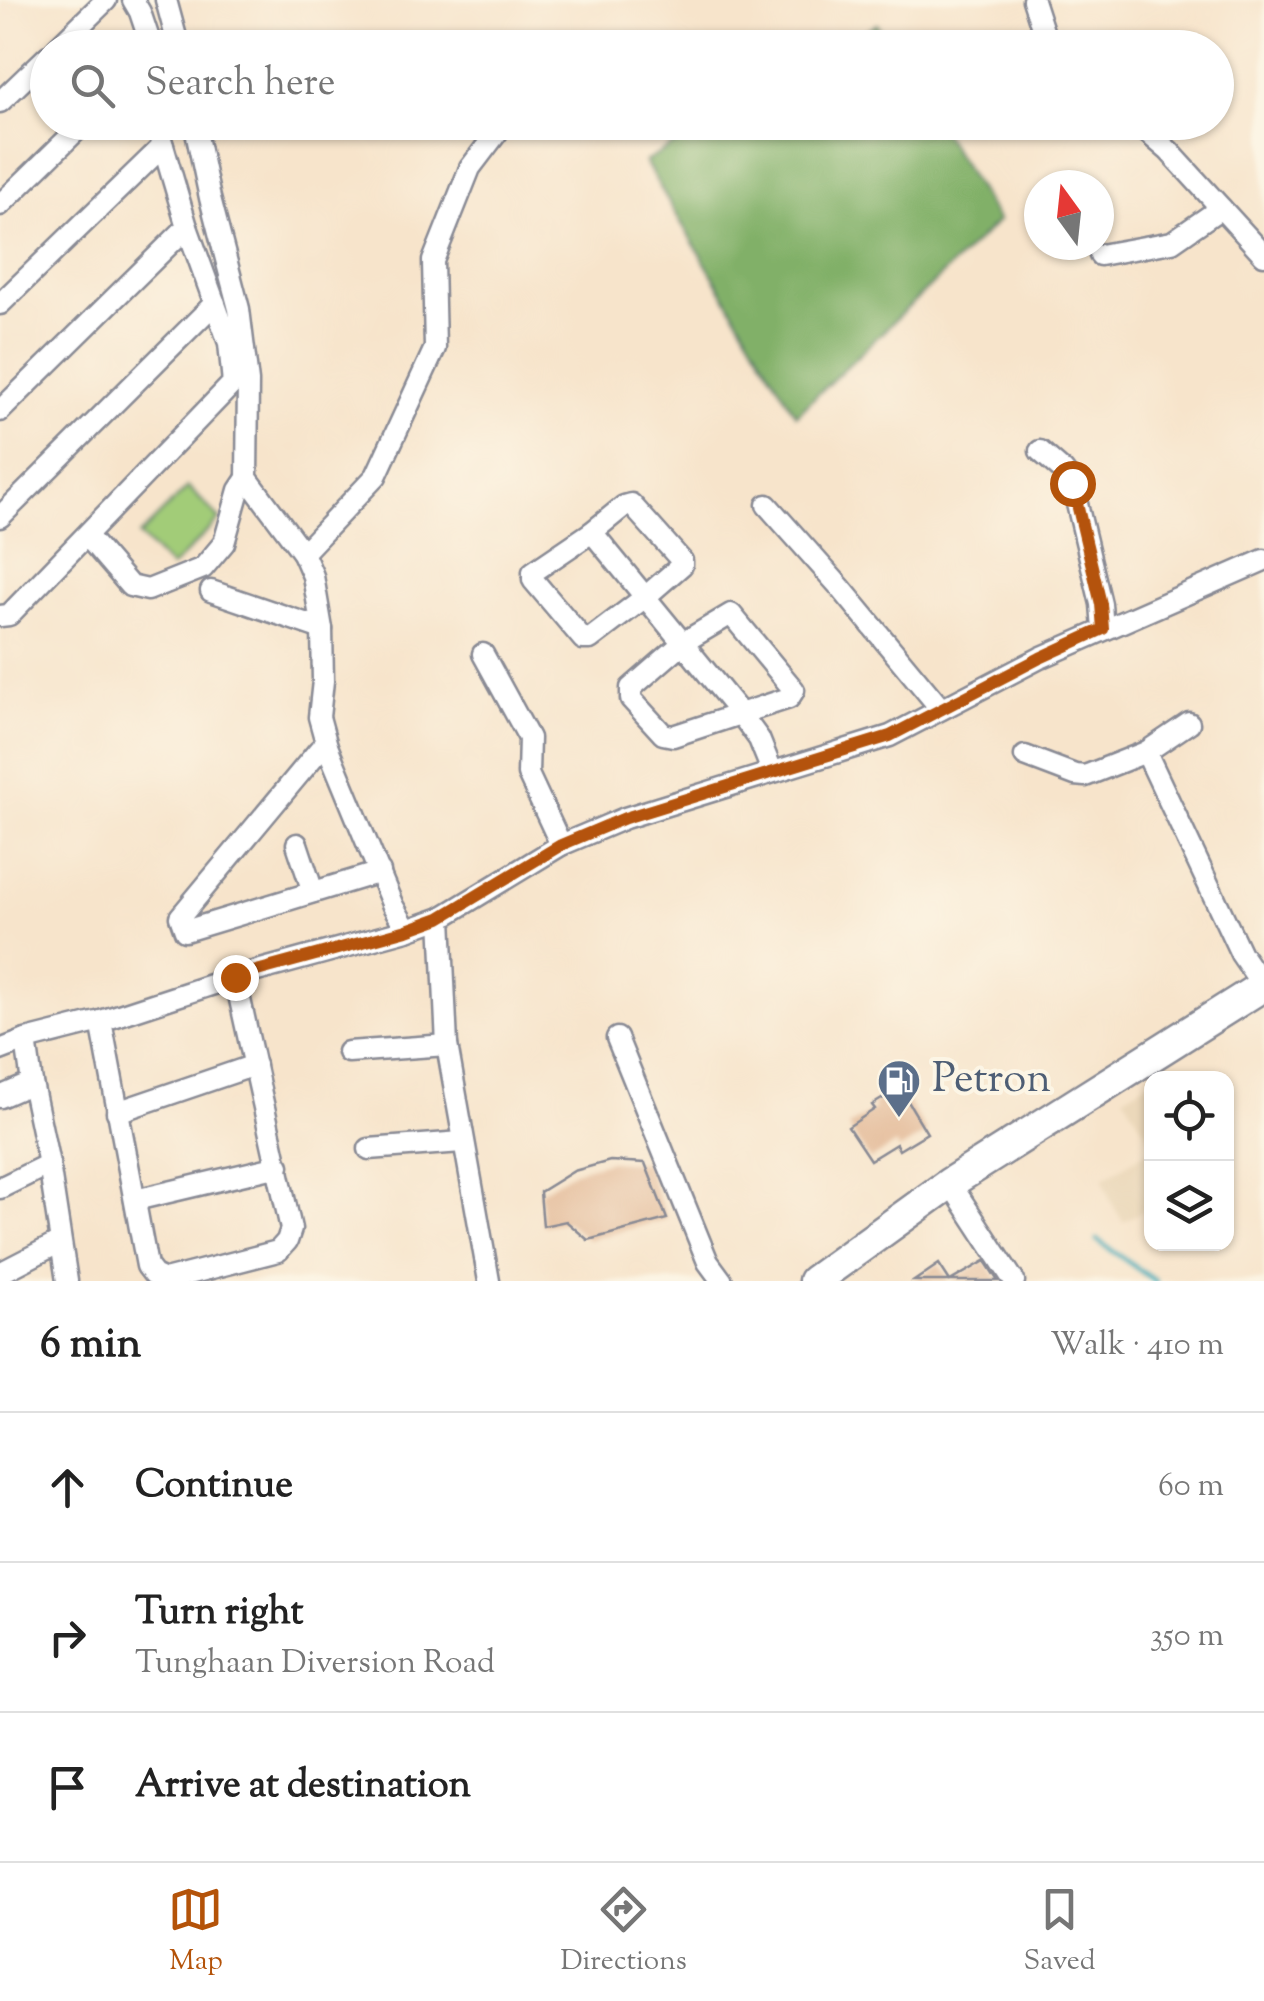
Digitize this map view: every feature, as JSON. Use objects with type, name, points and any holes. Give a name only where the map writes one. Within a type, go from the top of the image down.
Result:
[{"type":"highway","points":[[814,1281],[950,1183],[1263,985]]},
{"type":"street","points":[[75,30],[106,0]]},
{"type":"street","points":[[133,0],[146,30]]},
{"type":"street","points":[[166,0],[175,30]]},
{"type":"street","points":[[1033,0],[1043,30]]},
{"type":"street","points":[[0,102],[30,73]]},
{"type":"street","points":[[0,204],[66,140]]},
{"type":"street","points":[[0,616],[10,615],[233,383],[228,343],[161,140]]},
{"type":"street","points":[[88,536],[130,586],[148,590],[203,568],[224,544],[239,490],[247,478],[248,382],[240,309],[198,140]]},
{"type":"street","points":[[303,553],[376,476],[434,348],[433,261],[470,168],[491,140]]},
{"type":"street","points":[[1157,140],[1264,255]]},
{"type":"street","points":[[0,304],[163,146]]},
{"type":"street","points":[[1114,252],[1172,242],[1221,208]]},
{"type":"street","points":[[0,411],[187,226]]},
{"type":"street","points":[[0,518],[215,303]]},
{"type":"street","points":[[1040,450],[1072,483],[1101,604],[1103,629]]},
{"type":"street","points":[[247,478],[303,553],[313,576],[322,629],[320,718],[327,746],[393,906],[407,930]]},
{"type":"street","points":[[631,504],[682,561],[644,598],[590,639],[583,640],[533,580],[533,572],[631,504]]},
{"type":"street","points":[[767,505],[941,709]]},
{"type":"street","points":[[592,532],[740,713],[759,739],[772,772]]},
{"type":"street","points":[[0,1050],[440,918],[561,845],[625,818],[890,736],[1040,658],[1264,560]]},
{"type":"street","points":[[211,591],[322,629]]},
{"type":"street","points":[[730,614],[794,690],[789,698],[669,736],[663,734],[631,699],[631,688],[684,642],[730,614]]},
{"type":"street","points":[[483,654],[529,738],[528,774],[561,845]]},
{"type":"street","points":[[1025,756],[1080,776],[1146,752],[1189,723]]},
{"type":"street","points":[[327,746],[319,750],[180,917],[184,931],[380,872]]},
{"type":"street","points":[[1146,752],[1241,954],[1263,985]]},
{"type":"street","points":[[297,844],[313,892]]},
{"type":"street","points":[[440,918],[447,1045],[489,1281]]},
{"type":"street","points":[[101,1021],[147,1266],[164,1280],[278,1250],[291,1229],[235,977]]},
{"type":"street","points":[[617,1038],[708,1262],[722,1281]]},
{"type":"street","points":[[26,1040],[67,1281]]},
{"type":"street","points":[[348,1052],[447,1045]]},
{"type":"street","points":[[118,1112],[255,1065]]},
{"type":"street","points":[[0,1097],[32,1083]]},
{"type":"street","points":[[369,1150],[462,1142]]},
{"type":"street","points":[[0,1188],[49,1164]]},
{"type":"street","points":[[135,1200],[279,1166]]},
{"type":"street","points":[[950,1183],[1014,1281]]},
{"type":"street","points":[[0,1273],[60,1242]]},
{"type":"shaded area","points":[[1144,1084],[1144,1129],[1124,1096]]},
{"type":"shaded area","points":[[1144,1153],[1144,1210],[1123,1222],[1103,1178]]},
{"type":"green space","points":[[682,140],[948,140],[998,221],[796,415],[645,162]]},
{"type":"green space","points":[[188,487],[220,519],[171,568],[139,536]]},
{"type":"building","points":[[900,1088],[927,1133],[899,1150],[896,1144],[870,1160],[848,1127],[875,1109],[872,1105]]},
{"type":"building","points":[[610,1161],[645,1163],[667,1219],[588,1240],[566,1221],[543,1226],[540,1192],[574,1171]]},
{"type":"building","points":[[985,1261],[998,1281],[950,1281]]},
{"type":"building","points":[[939,1264],[950,1281],[914,1281]]},
{"type":"waterway","points":[[1097,1240],[1155,1281]]},
{"type":"place","name":"Petron","points":[[899,1119]]},
{"type":"route","points":[[235,977],[440,918],[561,845],[625,818],[890,736],[1103,629],[1101,604],[1072,483]]}]
